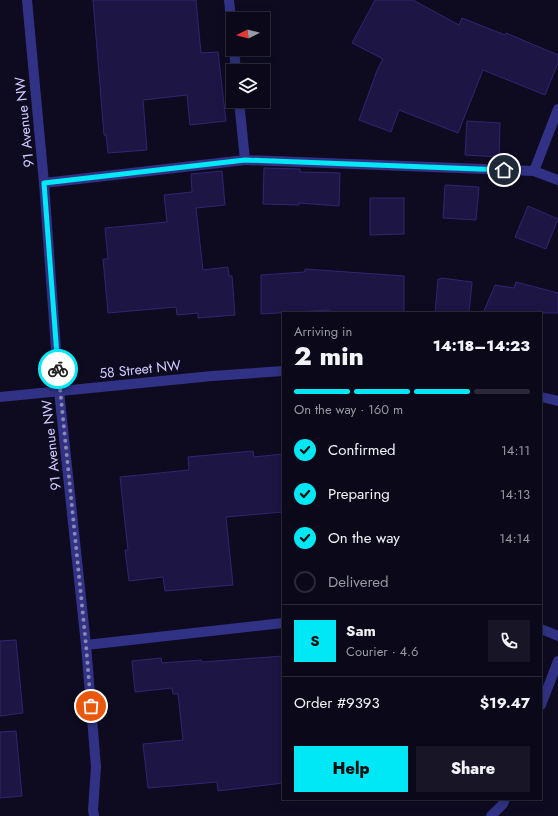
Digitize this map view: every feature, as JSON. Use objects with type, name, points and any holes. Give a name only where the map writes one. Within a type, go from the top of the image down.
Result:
[{"type":"street","name":"91 Avenue NW","points":[[27,0],[44,183],[59,391],[86,645],[96,767],[93,810],[94,816]]},
{"type":"street","points":[[229,0],[230,12]]},
{"type":"street","points":[[240,108],[245,160]]},
{"type":"street","points":[[534,171],[558,109]]},
{"type":"street","points":[[44,183],[245,160],[534,171],[558,180]]},
{"type":"street","name":"58 Street NW","points":[[0,397],[212,376],[282,371]]},
{"type":"street","points":[[542,397],[558,401]]},
{"type":"street","points":[[86,645],[282,623]]},
{"type":"street","points":[[542,629],[558,636]]},
{"type":"street","points":[[542,702],[558,661]]},
{"type":"street","points":[[491,816],[503,804],[505,800]]},
{"type":"building","points":[[93,0],[196,0],[201,53],[218,52],[226,121],[190,125],[187,95],[143,100],[147,150],[108,153],[106,135],[104,135]]},
{"type":"building","points":[[375,0],[413,0],[459,25],[462,18],[505,35],[506,33],[558,55],[558,63],[545,95],[483,70],[458,133],[399,110],[391,132],[359,120],[378,68],[383,59],[352,43]]},
{"type":"building","points":[[467,121],[500,123],[499,157],[465,155]]},
{"type":"building","points":[[264,168],[300,169],[300,172],[340,173],[339,206],[299,203],[299,205],[263,204]]},
{"type":"building","points":[[222,171],[225,205],[196,208],[203,270],[228,267],[229,276],[232,276],[235,315],[198,318],[198,313],[177,315],[176,307],[108,313],[103,259],[108,259],[105,228],[167,222],[164,195],[192,192],[191,174]]},
{"type":"building","points":[[445,185],[479,187],[476,220],[443,218]]},
{"type":"building","points":[[370,198],[404,198],[404,234],[370,235]]},
{"type":"building","points":[[528,206],[558,219],[546,249],[515,237]]},
{"type":"building","points":[[305,269],[404,276],[404,312],[330,312],[330,310],[261,314],[261,275],[305,272]]},
{"type":"building","points":[[438,279],[472,282],[469,312],[435,312]]},
{"type":"building","points":[[516,282],[558,293],[558,313],[483,312],[495,285],[514,288]]},
{"type":"building","points":[[253,451],[254,457],[282,454],[282,512],[226,517],[233,585],[165,591],[163,577],[129,581],[125,550],[128,550],[120,477],[189,470],[188,457]]},
{"type":"building","points":[[16,640],[23,713],[0,716],[0,641]]},
{"type":"building","points":[[282,656],[282,783],[218,791],[217,782],[148,788],[143,744],[183,740],[178,694],[173,694],[172,688],[135,692],[132,661],[161,658],[162,663],[201,660],[202,662]]},
{"type":"building","points":[[16,731],[22,796],[0,798],[0,732]]},
{"type":"way so far","points":[[58,369],[91,706]]},
{"type":"route","points":[[58,369],[44,183],[245,160],[504,170]]}]
